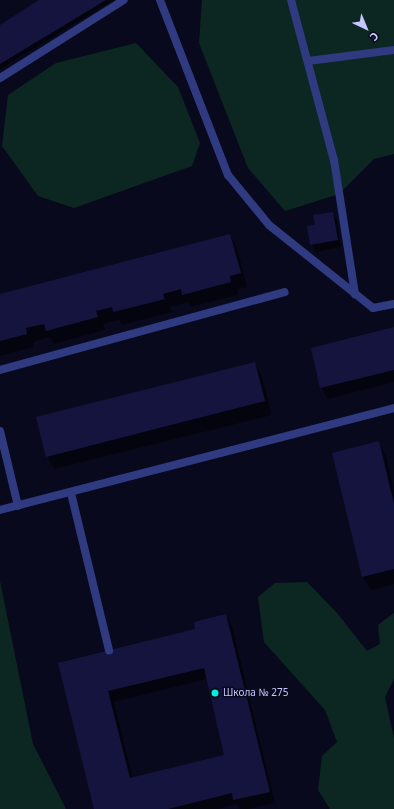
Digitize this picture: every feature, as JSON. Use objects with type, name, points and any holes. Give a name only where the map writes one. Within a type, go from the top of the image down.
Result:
[{"type":"lane","points":[[0,78],[124,0]]},
{"type":"lane","points":[[160,0],[228,175],[269,225],[373,308],[394,304]]},
{"type":"lane","points":[[291,0],[334,160],[355,294]]},
{"type":"lane","points":[[308,61],[394,50]]},
{"type":"lane","points":[[0,370],[285,292]]},
{"type":"lane","points":[[0,510],[71,493],[394,408]]},
{"type":"lane","points":[[0,431],[18,506]]},
{"type":"lane","points":[[71,493],[109,650]]},
{"type":"green space","points":[[202,0],[394,0],[394,154],[374,159],[339,194],[285,211],[248,168],[199,43]]},
{"type":"green space","points":[[136,43],[178,87],[200,143],[192,166],[74,208],[38,196],[2,146],[8,95],[56,63]]},
{"type":"green space","points":[[0,581],[33,744],[66,809],[0,809]]},
{"type":"green space","points":[[307,582],[337,613],[367,651],[380,644],[378,625],[394,613],[394,679],[385,697],[394,738],[394,809],[330,809],[318,790],[322,756],[337,742],[325,710],[264,642],[258,597],[275,583]]},
{"type":"building","points":[[39,0],[106,0],[0,64],[0,25]]},
{"type":"building","points":[[333,212],[338,240],[310,245],[307,226],[315,225],[313,215]]},
{"type":"building","points":[[230,234],[241,273],[230,276],[231,282],[182,295],[181,289],[163,294],[165,299],[113,312],[112,307],[96,311],[98,317],[46,331],[44,324],[26,328],[27,334],[0,341],[0,294]]},
{"type":"building","points":[[394,327],[394,370],[320,388],[311,348]]},
{"type":"building","points":[[255,362],[265,401],[46,457],[36,417]]},
{"type":"building","points":[[379,441],[394,504],[394,569],[362,577],[332,453]]},
{"type":"building","points":[[226,614],[270,792],[233,800],[232,793],[168,809],[94,809],[58,663],[195,629],[194,622]],"holes":[[[204,668],[224,755],[130,778],[108,691]]]},
{"type":"place","name":"Школа № 275","points":[[215,693]]}]
